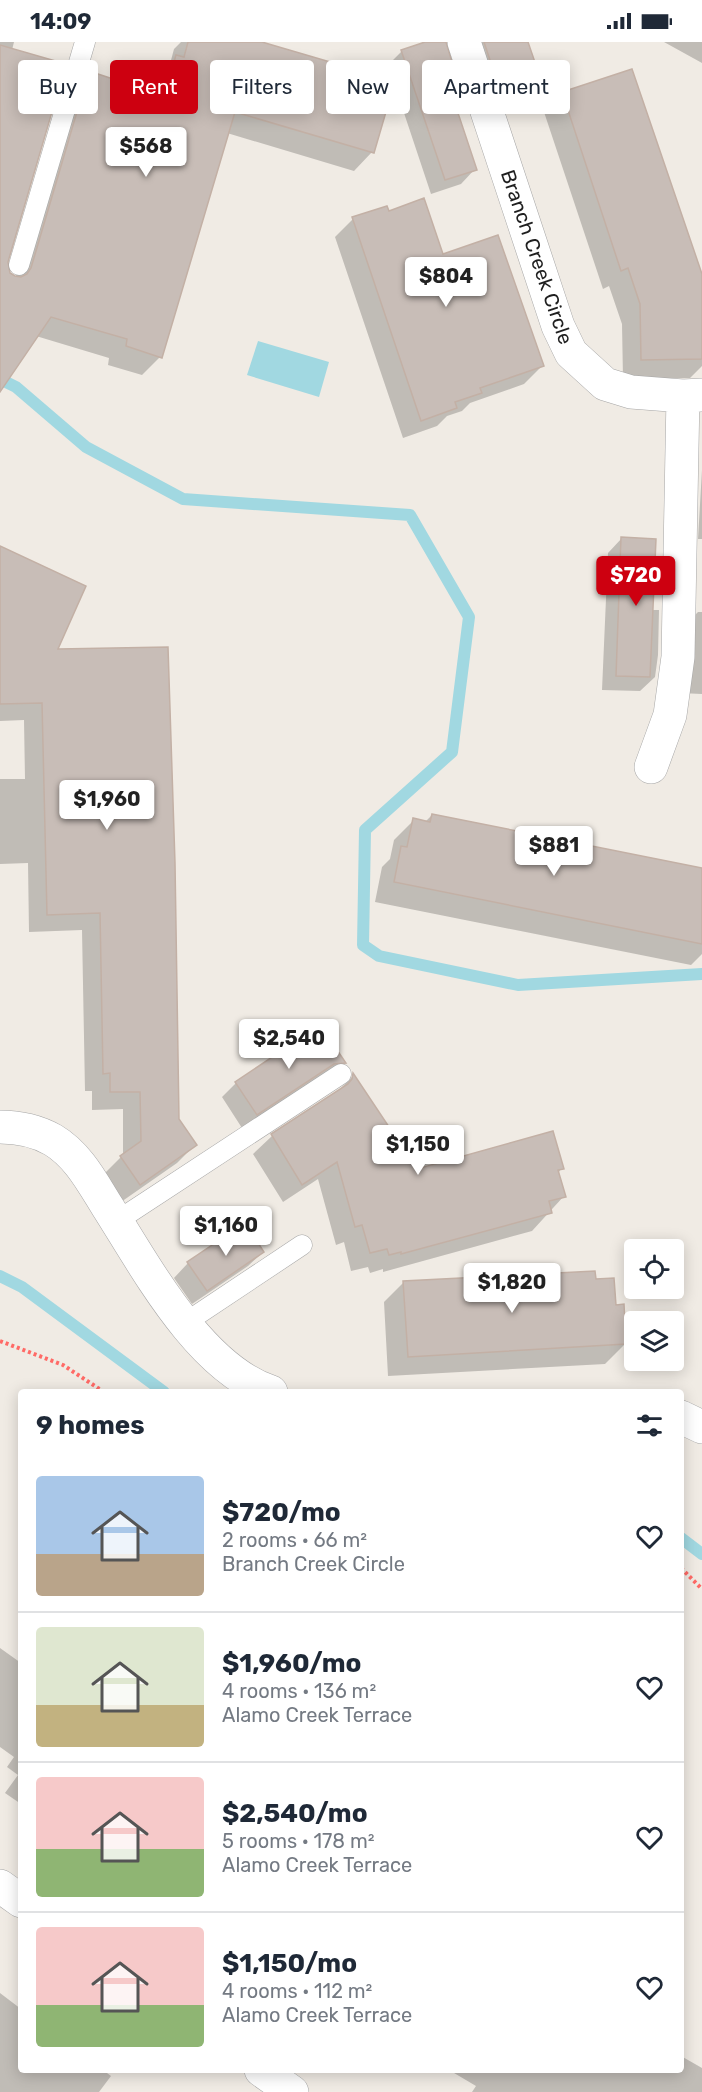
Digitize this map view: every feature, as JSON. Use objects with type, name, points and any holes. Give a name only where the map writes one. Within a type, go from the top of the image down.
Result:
[{"type":"street","name":"Branch Creek Circle","points":[[464,42],[558,326],[571,352],[605,384],[631,392],[692,395],[678,657],[670,715],[651,767]]},
{"type":"street","points":[[0,1127],[19,1127],[53,1140],[80,1163],[173,1309],[220,1361],[262,1389]]},
{"type":"street","points":[[684,1418],[702,1427]]},
{"type":"street","points":[[0,1886],[18,1899]]},
{"type":"street","points":[[265,2073],[292,2092]]},
{"type":"lane","points":[[19,265],[85,42]]},
{"type":"lane","points":[[117,1221],[341,1074]]},
{"type":"lane","points":[[185,1323],[302,1245]]},
{"type":"path","points":[[0,1341],[63,1365],[99,1389]]},
{"type":"path","points":[[684,1571],[702,1589]]},
{"type":"water","points":[[258,341],[329,362],[319,397],[247,375]]},
{"type":"building","points":[[188,42],[262,42],[326,61],[326,114],[385,114],[374,153],[242,114],[314,114],[314,60],[210,60],[210,114],[234,114],[162,358],[126,346],[127,339],[51,317],[0,392],[0,45],[52,60],[18,60],[18,114],[51,114],[8,262],[10,273],[21,277],[31,268],[76,114],[98,114],[98,74],[110,78],[110,114],[198,114],[198,60],[175,60],[176,55],[184,57]]},
{"type":"building","points":[[425,42],[446,42],[451,60],[422,60],[422,112],[410,77],[410,60],[404,60],[401,50]]},
{"type":"building","points":[[484,42],[528,42],[534,60],[490,60]]},
{"type":"building","points":[[632,69],[702,274],[702,359],[641,360],[640,304],[628,268],[621,271],[569,114],[570,89]]},
{"type":"building","points":[[423,114],[458,114],[477,170],[445,180]]},
{"type":"building","points":[[424,198],[443,254],[498,235],[544,366],[480,388],[482,393],[455,402],[457,408],[421,421],[352,217],[387,206],[389,211]]},
{"type":"building","points":[[621,537],[656,539],[650,677],[616,676]]},
{"type":"building","points":[[0,546],[86,586],[58,649],[168,647],[175,863],[179,1119],[197,1145],[140,1185],[120,1156],[141,1141],[140,1092],[110,1092],[110,1073],[103,1074],[100,913],[47,915],[42,703],[0,704]]},
{"type":"building","points":[[432,814],[702,868],[702,944],[394,882],[401,846],[407,847],[413,818],[430,822]]},
{"type":"building","points":[[320,1025],[346,1063],[334,1064],[257,1115],[235,1082]]},
{"type":"building","points":[[353,1073],[417,1169],[553,1131],[564,1169],[558,1170],[566,1197],[549,1201],[552,1213],[401,1254],[401,1252],[389,1255],[387,1249],[370,1253],[362,1225],[355,1227],[337,1162],[302,1185],[271,1134],[348,1084]]},
{"type":"building","points":[[245,1223],[264,1252],[207,1291],[187,1262]]},
{"type":"building","points":[[595,1271],[596,1279],[614,1278],[616,1305],[624,1304],[624,1344],[408,1357],[403,1281]]},
{"type":"waterway","points":[[0,379],[16,387],[86,447],[183,499],[410,515],[469,617],[452,752],[365,830],[363,945],[379,956],[518,985],[702,974]]},
{"type":"waterway","points":[[0,1276],[22,1287],[160,1389]]},
{"type":"waterway","points":[[684,1540],[702,1554]]}]
